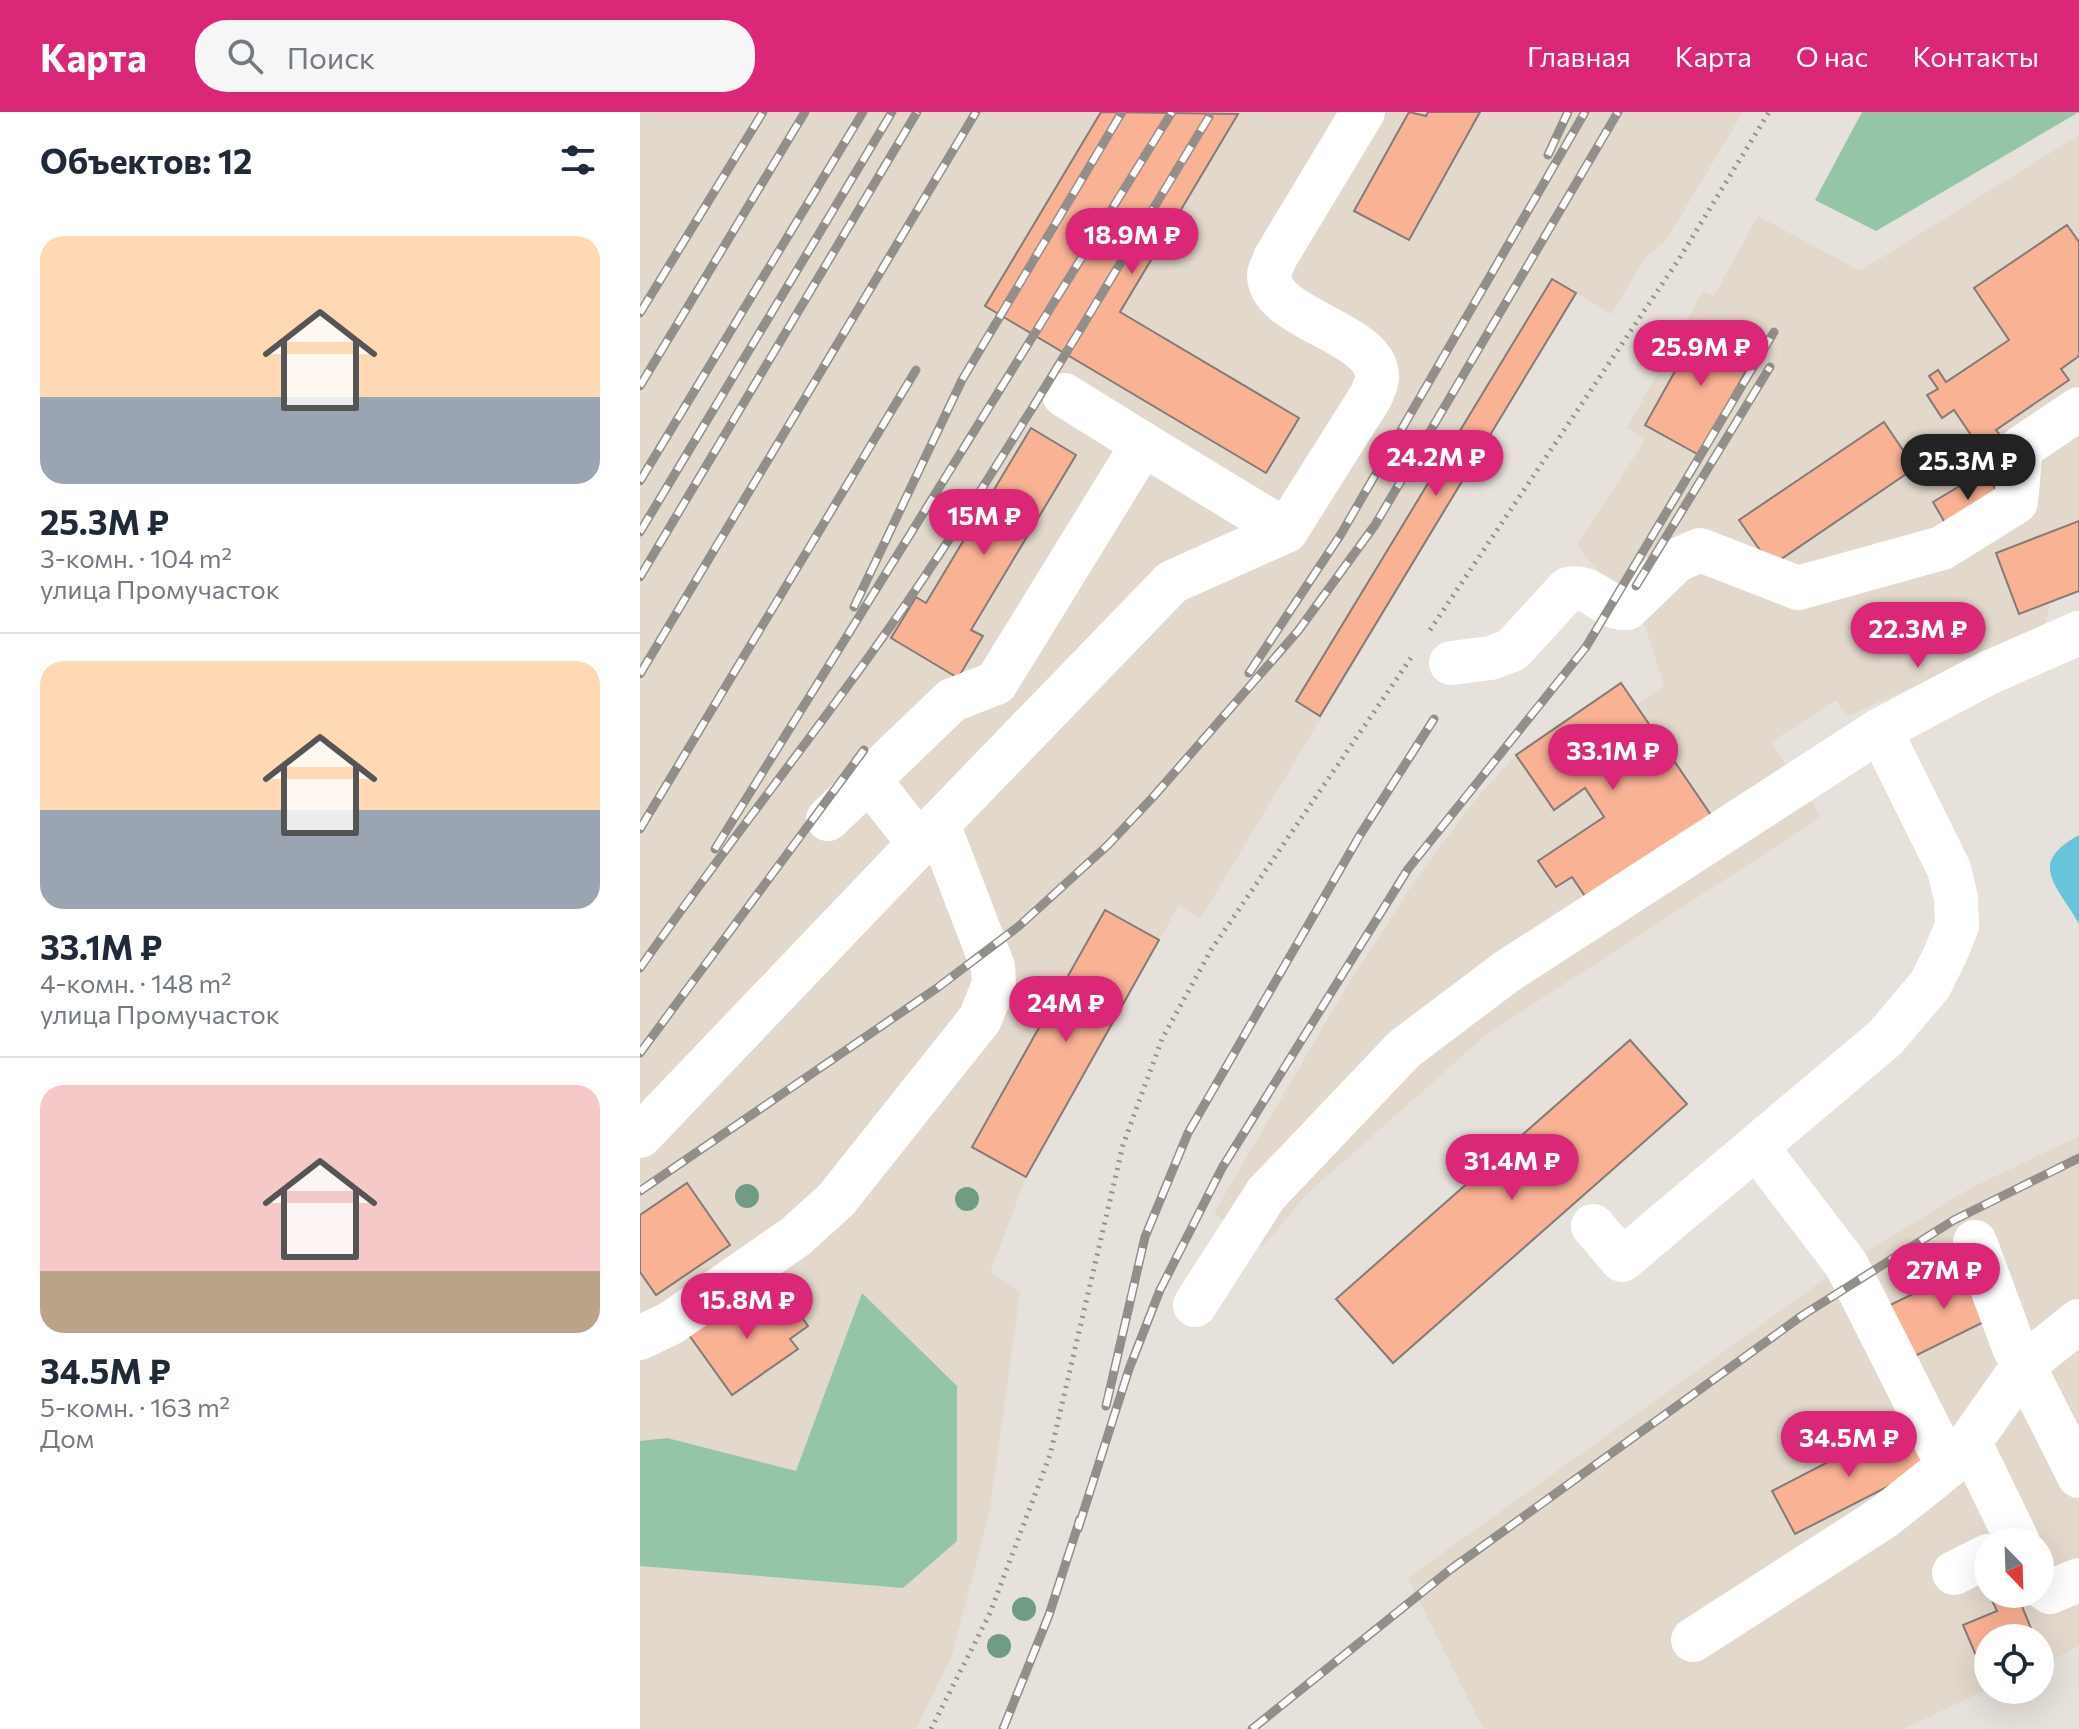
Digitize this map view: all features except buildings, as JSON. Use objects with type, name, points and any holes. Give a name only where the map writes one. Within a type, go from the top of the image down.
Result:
[{"type":"street","points":[[640,1136],[1172,582],[1286,531],[1371,396],[1377,378],[1372,361],[1359,348],[1286,303],[1274,291],[1269,275],[1275,258],[1363,112]]},
{"type":"street","points":[[1064,395],[1286,531]]},
{"type":"street","points":[[1451,663],[1491,658],[1512,650],[1568,589],[1578,586],[1617,607],[1627,608],[1677,560],[1700,550],[1798,588],[1942,548],[2016,502],[2021,448],[2079,409]]},
{"type":"street","points":[[828,819],[952,700],[996,683],[1143,444]]},
{"type":"street","points":[[1195,1305],[1266,1194],[1404,1049],[1506,972],[1880,730],[1988,673],[2079,633]]},
{"type":"street","points":[[996,683],[1035,724]]},
{"type":"street","points":[[1593,1226],[1622,1260],[1758,1149],[1910,1013],[1930,985],[1957,926],[1956,898],[1949,869],[1880,730]]},
{"type":"street","points":[[640,1338],[671,1323],[795,1237],[836,1200],[980,1019],[994,984],[993,967],[928,834],[869,780]]},
{"type":"street","points":[[1758,1149],[1846,1264],[1959,1455],[2008,1528]]},
{"type":"street","points":[[1975,1242],[2004,1324],[2079,1476]]},
{"type":"street","points":[[1693,1640],[1884,1517],[1959,1455],[2024,1365],[2079,1321]]},
{"type":"street","points":[[2054,1590],[2079,1580]]},
{"type":"path","points":[[931,1729],[970,1657],[1013,1560],[1038,1491],[1064,1404],[1123,1145],[1156,1053],[1183,997],[1582,407],[1769,112]]},
{"type":"shaded area","points":[[640,112],[1743,112],[1666,240],[1645,258],[1611,314],[1576,293],[1200,919],[1179,905],[1026,1177],[990,1273],[1020,1291],[990,1510],[952,1655],[916,1729],[640,1729]]},
{"type":"shaded area","points":[[2079,135],[2079,591],[2051,602],[2044,627],[1848,716],[1836,700],[1771,742],[1821,817],[1487,1034],[1307,1194],[1263,1246],[1214,1213],[1349,983],[1415,881],[1474,801],[1516,755],[1621,683],[1637,705],[1664,685],[1641,613],[1611,587],[1577,545],[1645,440],[1627,428],[1703,291],[1714,296],[1758,216],[1860,271]]},
{"type":"shaded area","points":[[2079,1136],[2079,1646],[2054,1658],[2054,1624],[1974,1624],[1974,1696],[1903,1729],[1483,1729],[1408,1578],[1846,1264],[1971,1188]]},
{"type":"green space","points":[[1862,112],[2079,112],[1876,231],[1815,200]]},
{"type":"green space","points":[[862,1293],[957,1386],[957,1541],[903,1588],[640,1566],[640,1441],[667,1438],[796,1471]]},
{"type":"water","points":[[2079,835],[2079,924],[2055,885],[2050,865],[2063,845]]},
{"type":"railway","points":[[640,313],[763,112]]},
{"type":"railway","points":[[640,386],[805,112]]},
{"type":"railway","points":[[640,481],[863,112]]},
{"type":"railway","points":[[640,532],[892,112]]},
{"type":"railway","points":[[640,577],[917,112]]},
{"type":"railway","points":[[640,674],[976,112]]},
{"type":"railway","points":[[854,607],[962,380],[1122,112]]},
{"type":"railway","points":[[715,849],[1172,112]]},
{"type":"railway","points":[[1548,155],[1568,112]]},
{"type":"railway","points":[[1249,673],[1341,534],[1585,112]]},
{"type":"railway","points":[[640,1191],[937,988],[1019,926],[1108,845],[1153,797],[1298,631],[1375,525],[1618,112]]},
{"type":"railway","points":[[640,968],[856,675],[925,576],[1034,405],[1209,117]]},
{"type":"railway","points":[[1078,1529],[1129,1369],[1160,1290],[1222,1168],[1408,869],[1586,647],[1774,332]]},
{"type":"railway","points":[[1636,586],[1770,367]]},
{"type":"railway","points":[[640,829],[916,370]]},
{"type":"railway","points":[[1106,1406],[1145,1237],[1188,1133],[1360,835],[1434,719]]},
{"type":"railway","points":[[640,1053],[864,750]]},
{"type":"railway","points":[[1252,1729],[1451,1569],[1803,1315],[1954,1220],[2079,1158]]},
{"type":"railway","points":[[1003,1729],[1049,1615],[1080,1519]]}]
